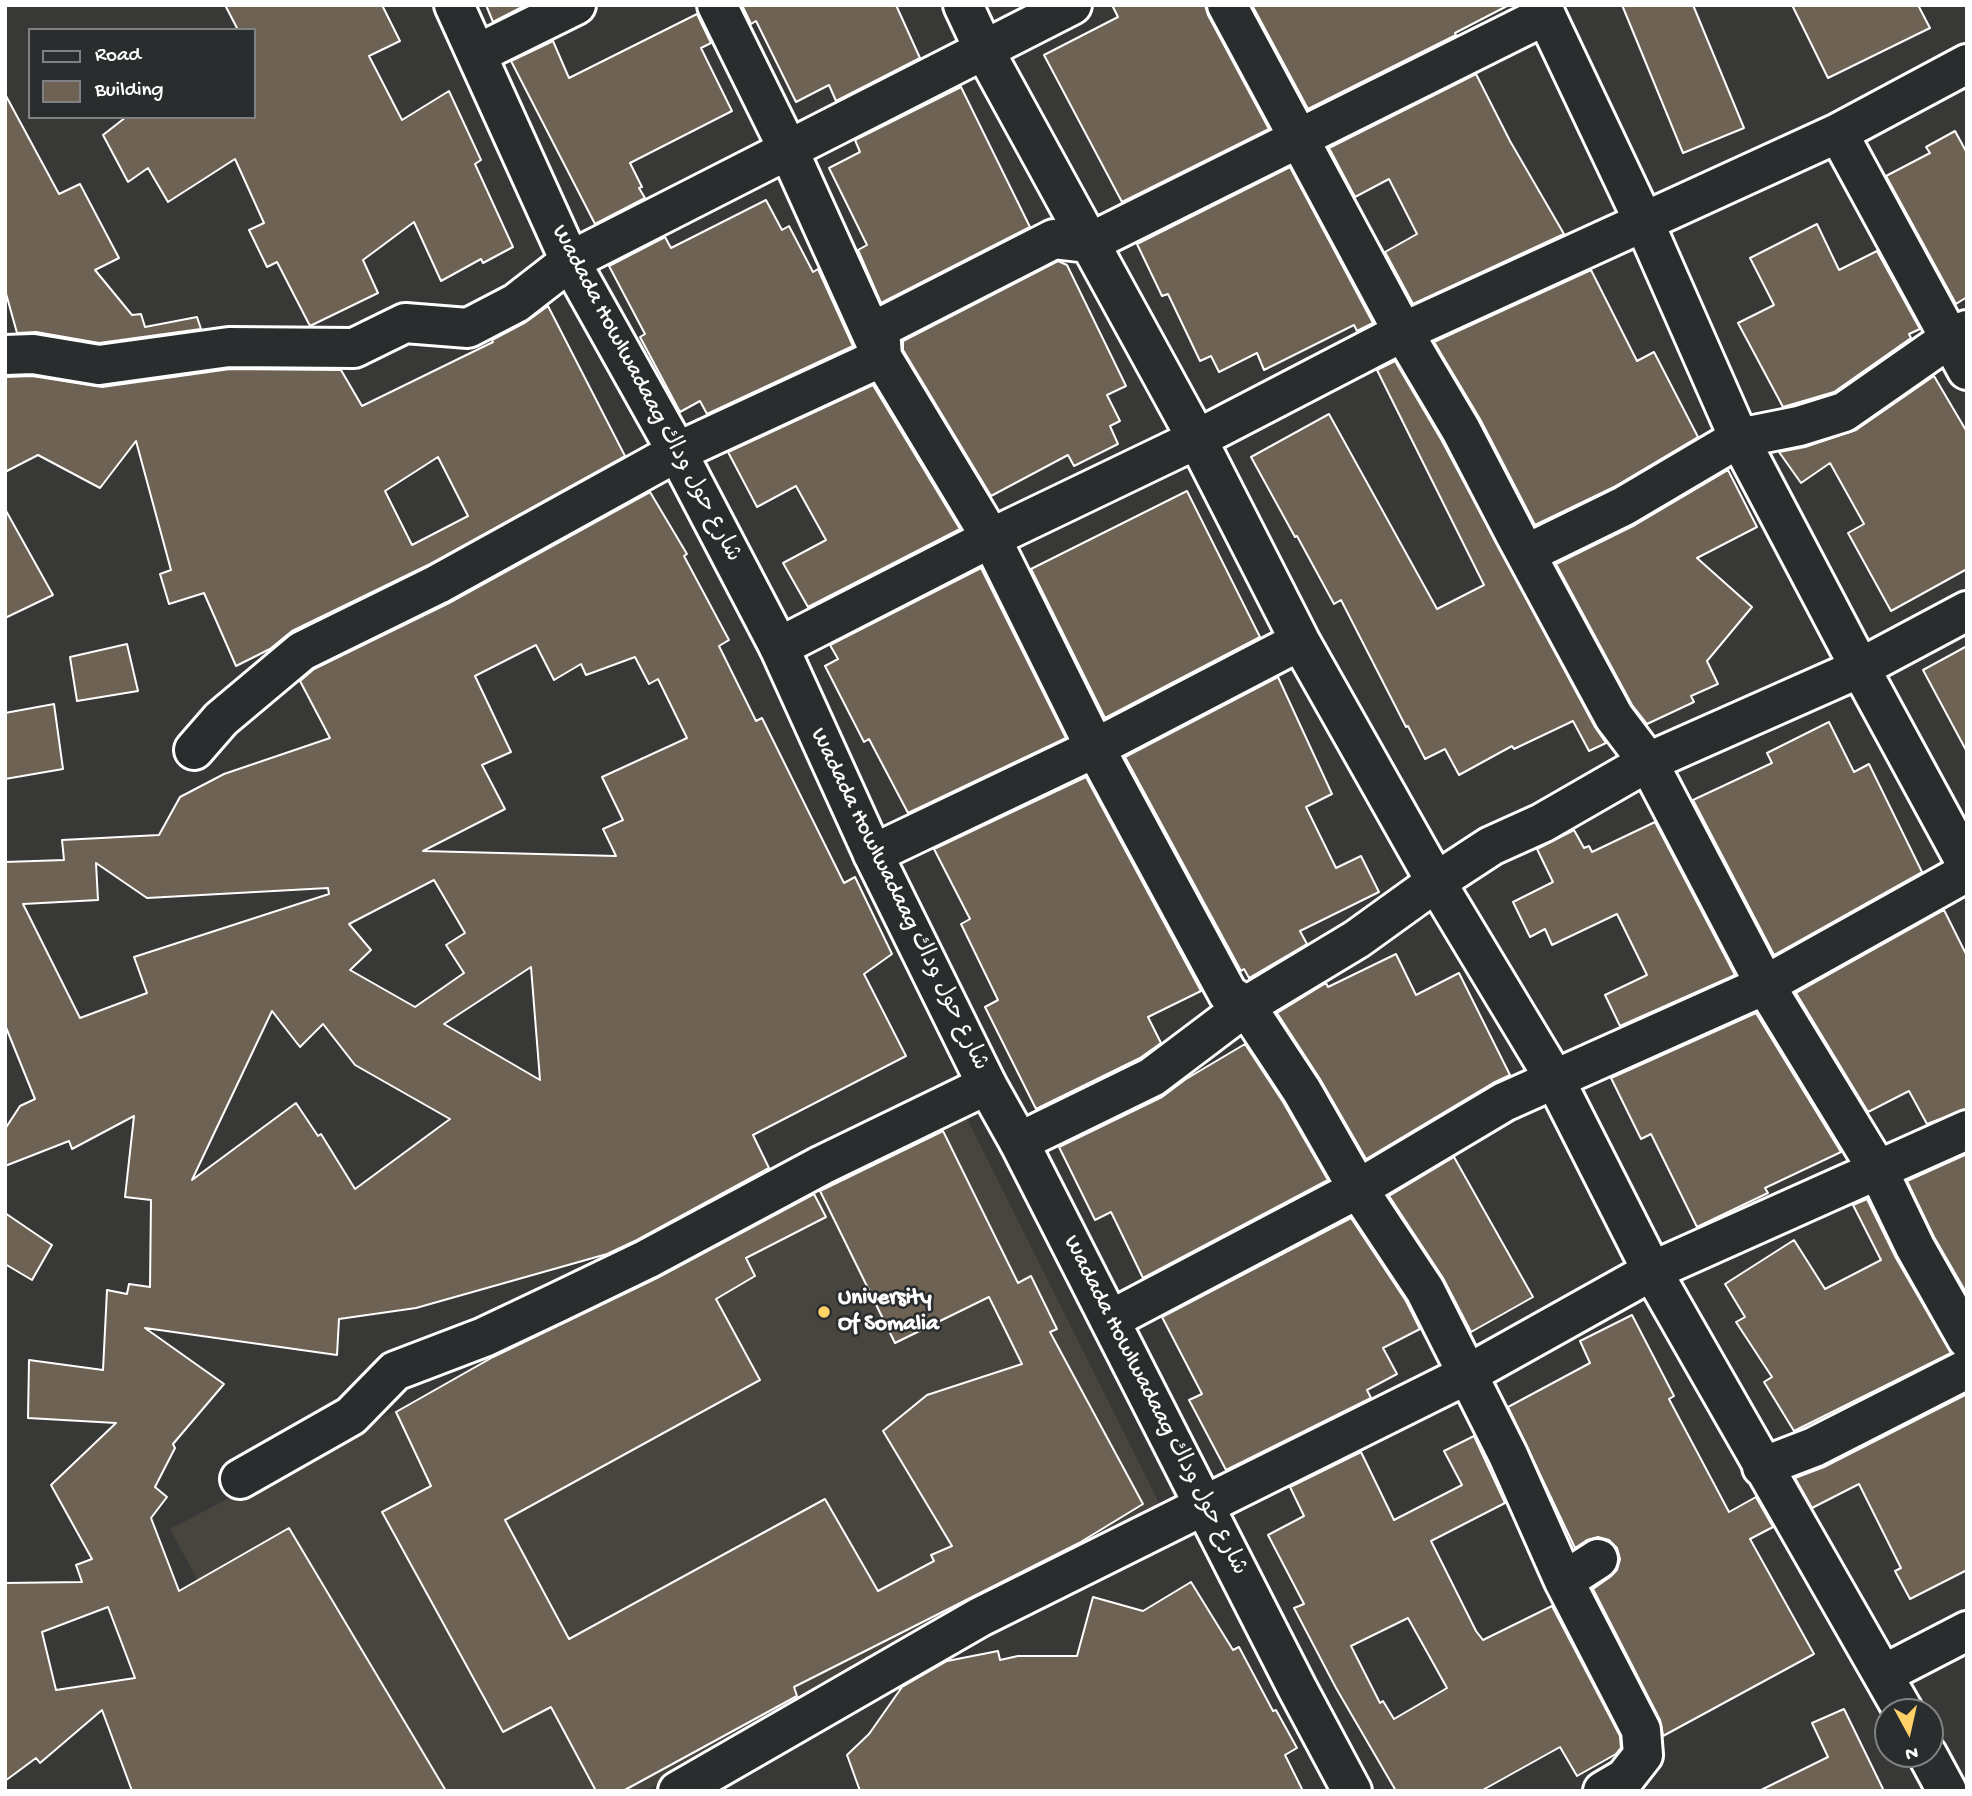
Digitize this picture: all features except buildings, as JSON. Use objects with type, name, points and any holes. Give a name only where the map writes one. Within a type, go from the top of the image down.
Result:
[{"type":"street","name":"Wadada Howlwadaag شارع حول وداك","points":[[454,5],[570,261],[677,452],[779,648],[873,854],[987,1085],[1019,1142],[1302,1699],[1352,1791]]},
{"type":"street","points":[[477,54],[576,5]]},
{"type":"street","points":[[717,5],[788,149],[882,357],[991,538],[1095,748],[1228,994],[1246,1006],[1302,1091],[1358,1189],[1425,1290],[1508,1455],[1564,1581],[1641,1730],[1643,1755],[1625,1778],[1602,1791]]},
{"type":"street","points":[[963,5],[984,50],[1197,439],[1300,641],[1436,882],[1554,1078],[1652,1271],[1897,1698]]},
{"type":"street","points":[[5,355],[33,354],[99,365],[229,347],[354,348],[405,323],[468,328],[516,303],[570,261],[1072,5]]},
{"type":"street","points":[[1227,5],[1403,332],[1461,430],[1614,717],[1648,762],[1765,985],[1878,1170],[1915,1247],[1967,1339]]},
{"type":"street","points":[[882,357],[880,328],[1054,239],[1089,243],[1298,140],[1543,10],[1643,220],[1739,438],[1967,865]]},
{"type":"street","points":[[779,648],[991,538],[1197,439],[1403,332],[1838,133],[1967,64]]},
{"type":"street","points":[[1525,554],[1624,506],[1739,438],[1799,426],[1844,412],[1961,346],[1838,133]]},
{"type":"street","points":[[194,750],[221,719],[302,651],[438,584],[677,452],[882,357]]},
{"type":"street","points":[[1019,1142],[1152,1077],[1246,1006],[1357,939],[1436,882],[1492,846],[1542,823],[1648,762],[1860,668],[1967,611]]},
{"type":"street","points":[[873,854],[1095,748],[1300,641]]},
{"type":"street","points":[[1110,1320],[1358,1189],[1504,1102],[1765,985],[1967,872]]},
{"type":"street","points":[[240,1479],[351,1416],[395,1371],[484,1337],[558,1303],[647,1259],[822,1165],[987,1085]]},
{"type":"street","points":[[678,1791],[981,1617],[1466,1375],[1652,1271],[1967,1130]]},
{"type":"street","points":[[1762,1467],[1814,1447],[1967,1369]]},
{"type":"street","points":[[1564,1581],[1598,1559]]},
{"type":"street","points":[[1884,1674],[1967,1630]]},
{"type":"street","points":[[1935,1768],[1947,1791]]},
{"type":"shaded area","name":"University Of Somalia","points":[[964,1113],[1163,1511],[645,1791],[312,1791],[170,1529]]},
{"type":"place","name":"University Of Somalia","points":[[824,1312]]}]
